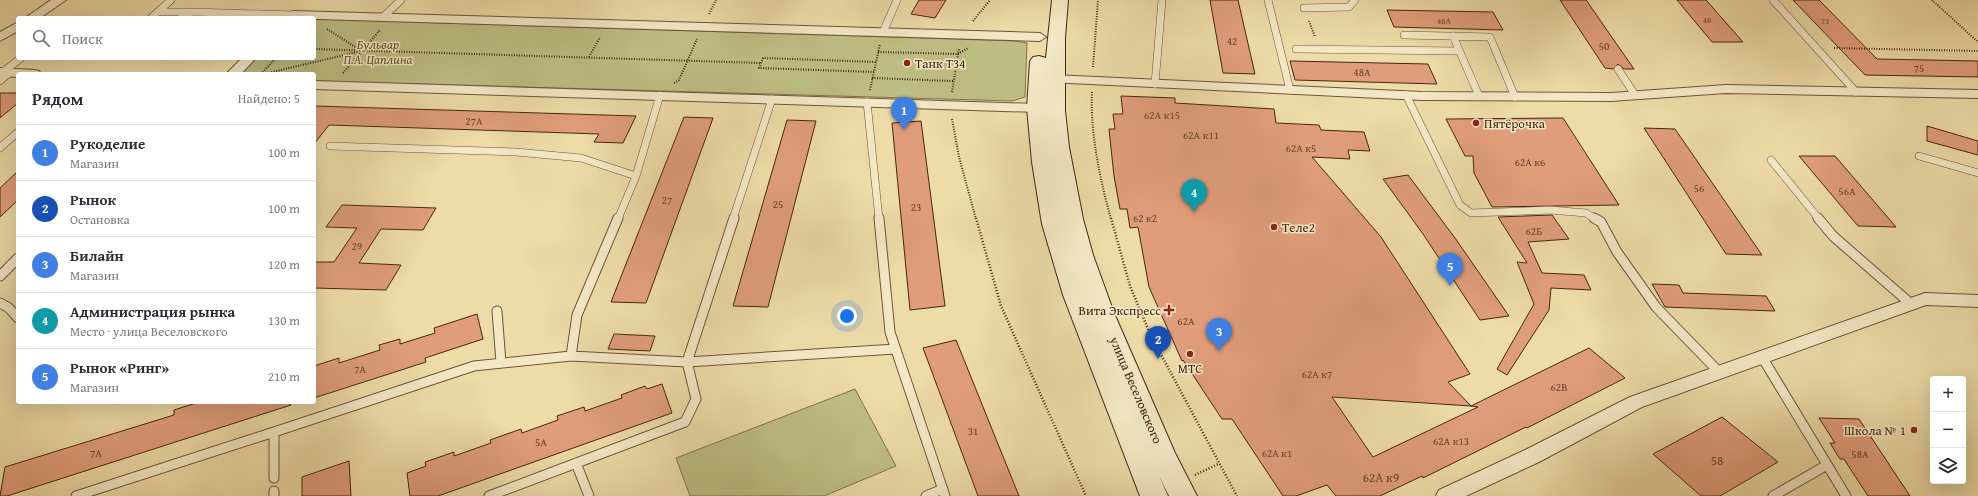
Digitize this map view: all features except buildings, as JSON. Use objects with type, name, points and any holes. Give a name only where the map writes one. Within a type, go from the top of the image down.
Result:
[{"type":"main road","name":"улица Веселовского","points":[[1047,0],[1046,108],[1042,162],[1053,224],[1074,295],[1154,496]]},
{"type":"main road","name":"улица Веселовского","points":[[1060,0],[1047,37],[1053,79],[1046,108],[1071,221],[1094,292],[1183,496]]},
{"type":"street","points":[[34,16],[60,0]]},
{"type":"street","points":[[316,16],[387,17],[1047,37]]},
{"type":"street","points":[[0,37],[16,27]]},
{"type":"street","points":[[235,72],[247,60]]},
{"type":"street","points":[[3,74],[16,74]]},
{"type":"street","points":[[1053,79],[1406,95],[1515,97],[1635,95],[1725,89],[1978,94]]},
{"type":"street","points":[[316,85],[1046,108]]},
{"type":"street","points":[[1446,496],[1532,456],[1636,402],[1925,299],[1978,301]]},
{"type":"lane","points":[[153,16],[171,0]]},
{"type":"lane","points":[[387,17],[401,0]]},
{"type":"lane","points":[[883,32],[897,0]]},
{"type":"lane","points":[[1154,84],[1162,0]]},
{"type":"lane","points":[[1268,0],[1290,90]]},
{"type":"lane","points":[[1304,8],[1349,7],[1355,0]]},
{"type":"lane","points":[[1773,0],[1856,92]]},
{"type":"lane","points":[[158,12],[292,16]]},
{"type":"lane","points":[[185,16],[192,12]]},
{"type":"lane","points":[[1404,36],[1490,37],[1515,97]]},
{"type":"lane","points":[[1453,36],[1479,96]]},
{"type":"lane","points":[[1296,49],[1459,51]]},
{"type":"lane","points":[[3,74],[19,60]]},
{"type":"lane","points":[[1618,69],[1635,95]]},
{"type":"lane","points":[[571,356],[578,315],[636,176],[654,95]]},
{"type":"lane","points":[[1406,95],[1460,205],[1472,212],[1550,210],[1586,213],[1601,222],[1617,252],[1656,307],[1719,372]]},
{"type":"lane","points":[[489,496],[686,422],[696,399],[687,362],[772,99]]},
{"type":"lane","points":[[867,102],[890,332],[944,492],[926,496]]},
{"type":"lane","points":[[0,148],[16,134]]},
{"type":"lane","points":[[330,146],[516,152],[580,158],[636,176]]},
{"type":"lane","points":[[1919,156],[1978,173]]},
{"type":"lane","points":[[1771,160],[1833,236],[1912,304]]},
{"type":"lane","points":[[0,276],[16,260]]},
{"type":"lane","points":[[0,303],[9,308],[16,316]]},
{"type":"lane","points":[[497,311],[501,363]]},
{"type":"lane","points":[[76,496],[474,366],[571,356],[687,362],[896,349]]},
{"type":"lane","points":[[1762,357],[1846,496]]},
{"type":"lane","points":[[274,432],[274,478]]},
{"type":"lane","points":[[576,463],[589,496]]},
{"type":"lane","points":[[1773,496],[1827,465]]},
{"type":"path","points":[[654,95],[679,80],[702,27],[716,0]]},
{"type":"path","points":[[990,0],[962,34],[958,54],[950,104],[959,157],[1001,306],[1086,496]]},
{"type":"path","points":[[1098,0],[1096,10],[1091,110],[1103,191],[1130,286],[1155,343],[1237,496]]},
{"type":"path","points":[[1932,0],[1978,42]]},
{"type":"path","points":[[1304,8],[1319,49]]},
{"type":"path","points":[[332,86],[362,51],[387,17]]},
{"type":"path","points":[[588,57],[607,24]]},
{"type":"path","points":[[326,28],[362,51]]},
{"type":"path","points":[[867,102],[883,32]]},
{"type":"path","points":[[1817,48],[1978,51]]},
{"type":"path","points":[[316,49],[761,63]]},
{"type":"path","points":[[273,72],[362,51]]},
{"type":"path","points":[[878,52],[958,54]]},
{"type":"path","points":[[874,72],[759,68],[763,58],[876,62]]},
{"type":"path","points":[[262,72],[274,60]]},
{"type":"path","points":[[872,78],[954,81]]},
{"type":"green space","name":"Бульвар П.А. Цаплина","points":[[316,19],[1016,41],[1027,43],[1025,97],[1012,101],[316,81],[316,72],[243,72],[255,60],[316,60]]},
{"type":"green space","points":[[855,389],[896,466],[824,496],[690,496],[676,458]]},
{"type":"place","name":"Танк T34","points":[[907,63]]},
{"type":"place","name":"Пятёрочка","points":[[1476,123]]},
{"type":"place","name":"Рукоделие","points":[[904,130]]},
{"type":"place","name":"Администрация рынка","points":[[1194,212]]},
{"type":"place","name":"Теле2","points":[[1274,227]]},
{"type":"place","name":"Рынок «Ринг»","points":[[1450,286]]},
{"type":"place","name":"Вита Экспресс","points":[[1169,310]]},
{"type":"place","name":"Билайн","points":[[1219,351]]},
{"type":"place","name":"МТС","points":[[1190,354]]},
{"type":"place","name":"Рынок","points":[[1158,359]]},
{"type":"place","name":"Школа № 1","points":[[1914,430]]}]
